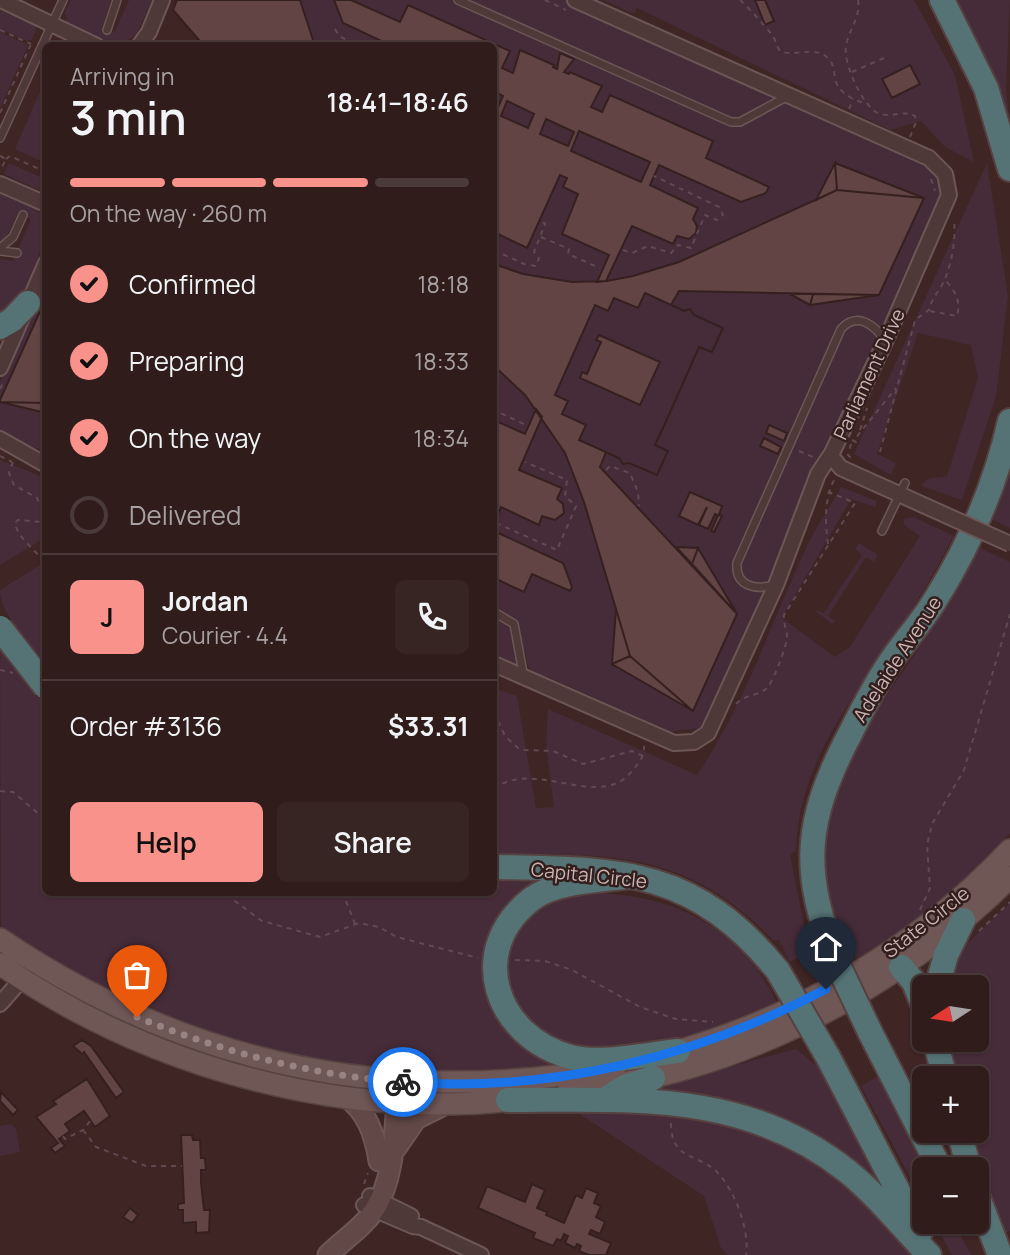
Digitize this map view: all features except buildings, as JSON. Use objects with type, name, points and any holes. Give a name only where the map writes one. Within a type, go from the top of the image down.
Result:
[{"type":"highway","points":[[942,0],[985,88],[1010,169]]},
{"type":"highway","points":[[4,335],[12,320],[28,303]]},
{"type":"highway","name":"Adelaide Avenue","points":[[934,1157],[833,953],[815,888],[811,853],[815,818],[825,785],[873,689],[936,600],[970,538],[996,472],[1010,421]]},
{"type":"highway","points":[[0,628],[42,682]]},
{"type":"highway","name":"Capital Circle","points":[[497,867],[632,876],[666,884],[702,900],[733,921],[779,971],[828,1057],[931,1255]]},
{"type":"highway","points":[[632,876],[550,889],[533,898],[501,938],[495,960],[496,982],[506,1013],[530,1036],[559,1053],[575,1058],[599,1059],[678,1051]]},
{"type":"highway","points":[[940,975],[963,920]]},
{"type":"highway","points":[[901,967],[912,980]]},
{"type":"highway","points":[[601,1100],[625,1087],[653,1078]]},
{"type":"highway","points":[[508,1100],[681,1103],[724,1110],[794,1136],[848,1171],[931,1255]]},
{"type":"highway","points":[[989,1226],[1000,1255]]},
{"type":"highway","points":[[975,1234],[986,1255]]},
{"type":"main road","name":"State Circle","points":[[0,939],[29,971],[105,1025],[175,1054],[244,1076],[345,1097],[537,1079],[622,1066],[678,1051],[762,1020],[863,968],[934,918],[1010,850]]},
{"type":"main road","name":"State Circle","points":[[0,964],[29,971],[195,1040],[282,1065],[449,1102],[508,1100],[653,1078],[719,1058],[793,1028],[838,1005],[901,967],[963,920],[1010,877]]},
{"type":"main road","points":[[863,968],[886,964],[901,967]]},
{"type":"street","points":[[1,0],[89,42]]},
{"type":"street","points":[[142,42],[162,0]]},
{"type":"street","points":[[573,6],[789,95],[929,158],[943,170],[949,187],[942,200]]},
{"type":"street","points":[[0,184],[42,202]]},
{"type":"street","name":"Parliament Drive","points":[[497,665],[674,743],[688,744],[704,737],[720,712],[776,585],[824,457],[885,342],[942,200]]},
{"type":"street","points":[[28,303],[42,272]]},
{"type":"street","points":[[0,368],[4,335]]},
{"type":"street","points":[[0,439],[42,463]]},
{"type":"street","points":[[824,457],[841,468],[902,489],[920,505],[1010,544]]},
{"type":"street","points":[[0,1004],[29,971]]},
{"type":"street","points":[[328,1255],[350,1233],[358,1230],[370,1200],[380,1162],[392,1091]]},
{"type":"street","points":[[345,1097],[363,1113],[374,1137],[380,1162]]},
{"type":"street","points":[[380,1162],[410,1125],[424,1113],[449,1102]]},
{"type":"street","points":[[370,1200],[413,1226],[421,1227],[481,1255]]},
{"type":"lane","points":[[43,42],[63,0]]},
{"type":"lane","points":[[107,30],[117,0]]},
{"type":"lane","points":[[458,0],[731,122],[740,122],[789,95]]},
{"type":"lane","points":[[0,138],[42,44]]},
{"type":"lane","points":[[0,249],[13,237],[23,215]]},
{"type":"lane","points":[[0,249],[17,253]]},
{"type":"lane","points":[[776,585],[757,589],[747,586],[739,577],[737,566],[788,446],[843,327],[854,321],[866,322],[878,330],[885,342]]},
{"type":"lane","points":[[882,531],[902,489]]},
{"type":"lane","points":[[497,613],[514,624],[524,678]]},
{"type":"path","points":[[545,0],[573,6]]},
{"type":"path","points":[[740,0],[747,4],[756,20],[773,35],[780,51],[814,52],[826,56],[831,62],[841,93],[864,103],[877,113],[890,116],[910,113],[915,116],[916,122],[906,148]]},
{"type":"path","points":[[858,0],[858,15],[846,46],[845,58],[864,103]]},
{"type":"path","points":[[335,29],[339,36],[351,42]]},
{"type":"path","points":[[0,30],[31,44],[0,113]]},
{"type":"path","points":[[338,42],[339,36]]},
{"type":"path","points":[[851,72],[884,58]]},
{"type":"path","points":[[0,156],[6,159]]},
{"type":"path","points":[[0,172],[10,156],[42,170]]},
{"type":"path","points":[[880,452],[915,320],[929,310],[932,297],[945,280],[953,251],[955,223],[928,172]]},
{"type":"path","points":[[623,250],[632,254],[648,246],[671,253],[678,245],[691,248],[705,215],[718,220],[723,215],[719,207],[654,176]]},
{"type":"path","points":[[497,251],[524,264],[536,266],[539,258],[534,252],[545,224],[543,222]]},
{"type":"path","points":[[540,236],[569,249],[568,254],[600,268]]},
{"type":"path","points":[[929,310],[957,316],[960,305],[958,299],[945,280]]},
{"type":"path","points":[[856,442],[858,435],[897,387]]},
{"type":"path","points":[[497,411],[526,425]]},
{"type":"path","points":[[788,446],[824,457]]},
{"type":"path","points":[[0,456],[13,463]]},
{"type":"path","points":[[15,458],[9,473],[14,485],[37,498],[42,509]]},
{"type":"path","points":[[497,523],[557,550],[576,506],[565,496],[567,480],[525,462]]},
{"type":"path","points":[[606,470],[610,466],[630,473],[638,492],[639,506]]},
{"type":"path","points":[[720,712],[724,716],[746,695],[765,690],[771,683],[775,668],[782,658],[787,637],[784,615],[855,503],[813,487]]},
{"type":"path","points":[[828,491],[825,522],[828,545]]},
{"type":"path","points":[[42,522],[21,520],[15,523],[16,530],[42,559]]},
{"type":"path","points":[[918,914],[930,888],[927,845],[932,824],[964,770],[1010,614]]},
{"type":"path","points":[[0,670],[9,673]]},
{"type":"path","points":[[497,719],[505,736],[518,748],[525,750],[553,751],[583,764],[632,751],[644,757]]},
{"type":"path","points":[[497,787],[505,780],[550,780],[596,788],[613,785],[625,780],[644,757],[646,739]]},
{"type":"path","points":[[0,790],[13,792],[42,817]]},
{"type":"path","points":[[228,896],[262,921],[320,937],[355,925],[379,927],[397,937],[475,958],[545,961],[572,970],[640,1007],[676,1019],[720,1023]]},
{"type":"path","points":[[346,901],[355,925]]},
{"type":"path","points":[[671,1118],[672,1136],[679,1150],[714,1169],[733,1191],[747,1241],[746,1255]]},
{"type":"path","points":[[63,1136],[65,1139],[83,1130],[91,1120]]},
{"type":"path","points":[[83,1130],[96,1147],[146,1166],[182,1166]]},
{"type":"path","points":[[370,1200],[380,1162]]},
{"type":"shaded area","points":[[71,0],[111,0],[102,27],[114,33],[129,0],[152,0],[136,35],[124,42],[105,42],[67,24],[65,11]]},
{"type":"shaded area","points":[[180,0],[575,0],[929,158],[950,191],[835,431],[714,726],[671,732],[548,677],[535,675],[528,666],[525,651],[514,647],[518,667],[506,663],[497,656],[497,42],[209,42]]},
{"type":"shaded area","points":[[603,0],[914,0],[955,75],[974,162],[945,147],[921,121],[890,130],[637,8],[634,14]]},
{"type":"shaded area","points":[[949,0],[1010,0],[1006,87],[1010,126]]},
{"type":"shaded area","points":[[0,10],[20,19],[30,19],[38,25],[32,39],[27,41],[0,29]]},
{"type":"shaded area","points":[[0,32],[28,45],[0,108]]},
{"type":"shaded area","points":[[42,87],[42,162],[15,149]]},
{"type":"shaded area","points":[[9,163],[42,178],[42,191],[4,174]]},
{"type":"shaded area","points":[[987,163],[1008,296],[996,396],[962,500],[921,486],[927,479],[947,476],[978,378],[971,345],[918,333],[877,454],[896,463],[891,475],[854,454]]},
{"type":"shaded area","points":[[0,192],[36,208],[42,215],[42,246],[32,275],[17,302],[0,322],[0,259],[13,261],[31,219],[18,213],[7,236],[0,241]]},
{"type":"shaded area","points":[[42,288],[42,451],[0,432],[0,382]]},
{"type":"shaded area","points":[[0,460],[42,477],[42,539],[0,565]]},
{"type":"shaded area","points":[[1010,467],[1010,528],[991,519]]},
{"type":"shaded area","points":[[841,487],[876,501],[876,507],[851,499],[782,618],[835,657],[850,647],[920,536],[904,525],[904,519],[914,517],[954,536],[900,628],[847,706],[818,760],[807,788],[799,819],[796,851],[790,854],[804,925],[813,949],[790,962],[779,940],[773,940],[740,910],[708,888],[677,873],[644,863],[575,855],[497,854],[497,689],[517,696],[536,808],[554,807],[546,745],[548,709],[697,775],[728,723],[815,530]]},
{"type":"shaded area","points":[[859,543],[878,555],[874,562],[866,557],[828,616],[835,621],[832,624],[814,610],[824,613],[862,555],[855,549]]},
{"type":"shaded area","points":[[978,547],[1010,562],[1010,833],[938,902],[857,959],[836,933],[823,870],[823,841],[839,775],[870,720],[925,639]]},
{"type":"shaded area","points":[[42,564],[42,659],[10,619],[0,590]]},
{"type":"shaded area","points":[[0,639],[42,701],[42,896],[497,896],[497,880],[544,883],[520,899],[493,1006],[525,1048],[567,1065],[530,1072],[357,1072],[220,1038],[136,1006],[56,964],[1,929]]},
{"type":"shaded area","points":[[575,891],[651,900],[695,916],[735,945],[754,965],[779,1006],[702,1032],[645,1047],[587,1048],[558,1043],[529,1023],[514,1002],[504,971],[516,932],[541,905]]},
{"type":"shaded area","points":[[1010,903],[1010,1231],[1004,1234],[989,1191],[989,1157],[977,1157],[972,1143],[989,1143],[989,1066],[951,1066],[948,1052],[989,1052],[989,975],[948,975],[954,956]]},
{"type":"shaded area","points":[[796,1049],[823,1071],[886,1190],[895,1231],[910,1255],[728,1255],[721,1248],[704,1196],[572,1109]]},
{"type":"shaded area","points":[[878,1076],[920,1157],[912,1157],[912,1181],[861,1086]]},
{"type":"shaded area","points":[[11,1124],[16,1128],[20,1152],[0,1156],[0,1126]]},
{"type":"shaded area","points":[[941,1234],[960,1234],[971,1255],[952,1255]]},
{"type":"way so far","points":[[137,1017],[184,1036],[270,1062],[336,1075],[403,1082]]},
{"type":"route","points":[[403,1082],[509,1082],[622,1066],[721,1037],[826,989]]}]
